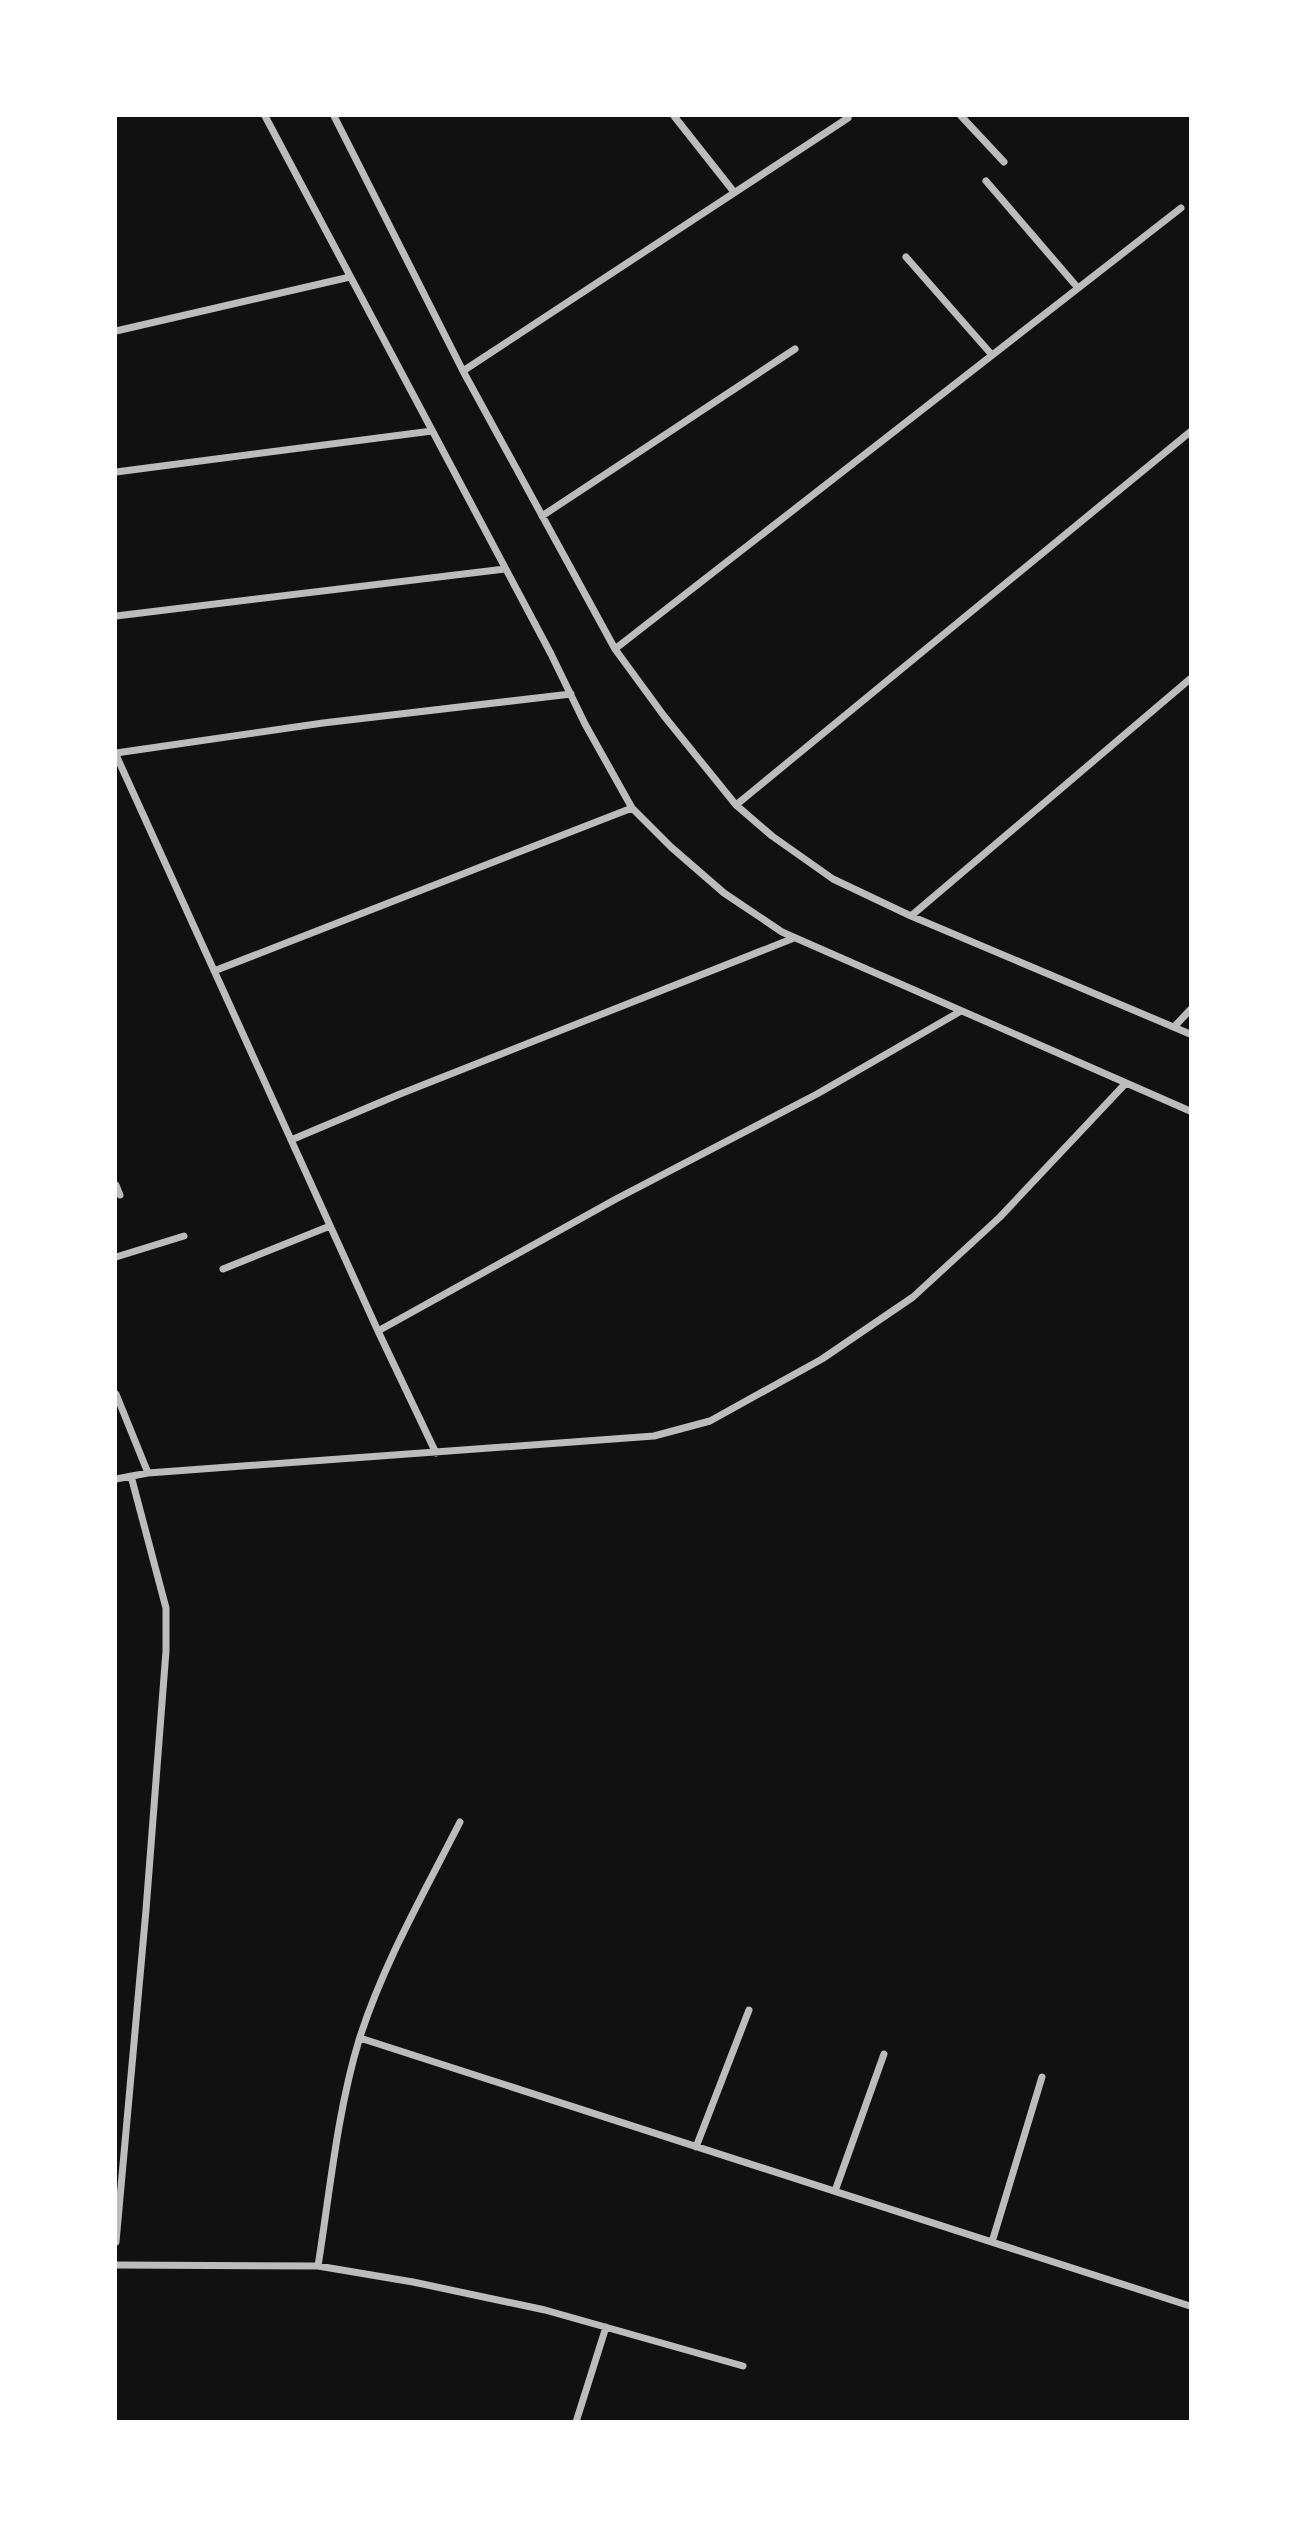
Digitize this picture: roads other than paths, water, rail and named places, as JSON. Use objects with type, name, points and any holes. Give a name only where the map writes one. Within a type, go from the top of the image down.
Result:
[{"type":"street","points":[[265,116],[585,724],[632,808],[723,893],[782,932],[1191,1111]]},
{"type":"street","points":[[334,116],[463,371],[615,649],[664,716],[736,805],[772,836],[833,879],[911,916],[1191,1034]]},
{"type":"street","points":[[674,116],[734,192]]},
{"type":"street","points":[[961,116],[1004,162]]},
{"type":"street","points":[[463,371],[848,118]]},
{"type":"street","points":[[986,181],[1078,288]]},
{"type":"street","points":[[615,649],[1181,208]]},
{"type":"street","points":[[906,257],[992,355]]},
{"type":"street","points":[[116,331],[350,277]]},
{"type":"street","points":[[542,516],[794,349]]},
{"type":"street","points":[[116,472],[432,430]]},
{"type":"street","points":[[736,805],[1191,432]]},
{"type":"street","points":[[116,617],[505,569]]},
{"type":"street","points":[[911,916],[1191,679]]},
{"type":"street","points":[[436,1453],[116,754],[323,723],[571,694]]},
{"type":"street","points":[[214,971],[632,808]]},
{"type":"street","points":[[291,1140],[794,938]]},
{"type":"street","points":[[1174,1027],[1191,1010]]},
{"type":"street","points":[[378,1331],[615,1199],[817,1094],[961,1011]]},
{"type":"street","points":[[116,1479],[148,1473],[654,1436],[710,1421],[822,1359],[914,1297],[1000,1217],[1126,1083]]},
{"type":"street","points":[[116,1185],[120,1195]]},
{"type":"street","points":[[223,1269],[330,1226]]},
{"type":"street","points":[[116,1257],[184,1236]]},
{"type":"street","points":[[116,1394],[148,1473]]},
{"type":"street","points":[[116,2242],[166,1651],[166,1608],[131,1476]]},
{"type":"street","points":[[318,2266],[345,2091],[360,2038],[387,1967],[460,1822]]},
{"type":"street","points":[[696,2147],[750,2010]]},
{"type":"street","points":[[360,2038],[1191,2306]]},
{"type":"street","points":[[835,2192],[884,2054]]},
{"type":"street","points":[[992,2242],[1042,2077]]},
{"type":"street","points":[[116,2265],[318,2266],[413,2282],[545,2310],[743,2366]]},
{"type":"street","points":[[576,2421],[606,2327]]}]
